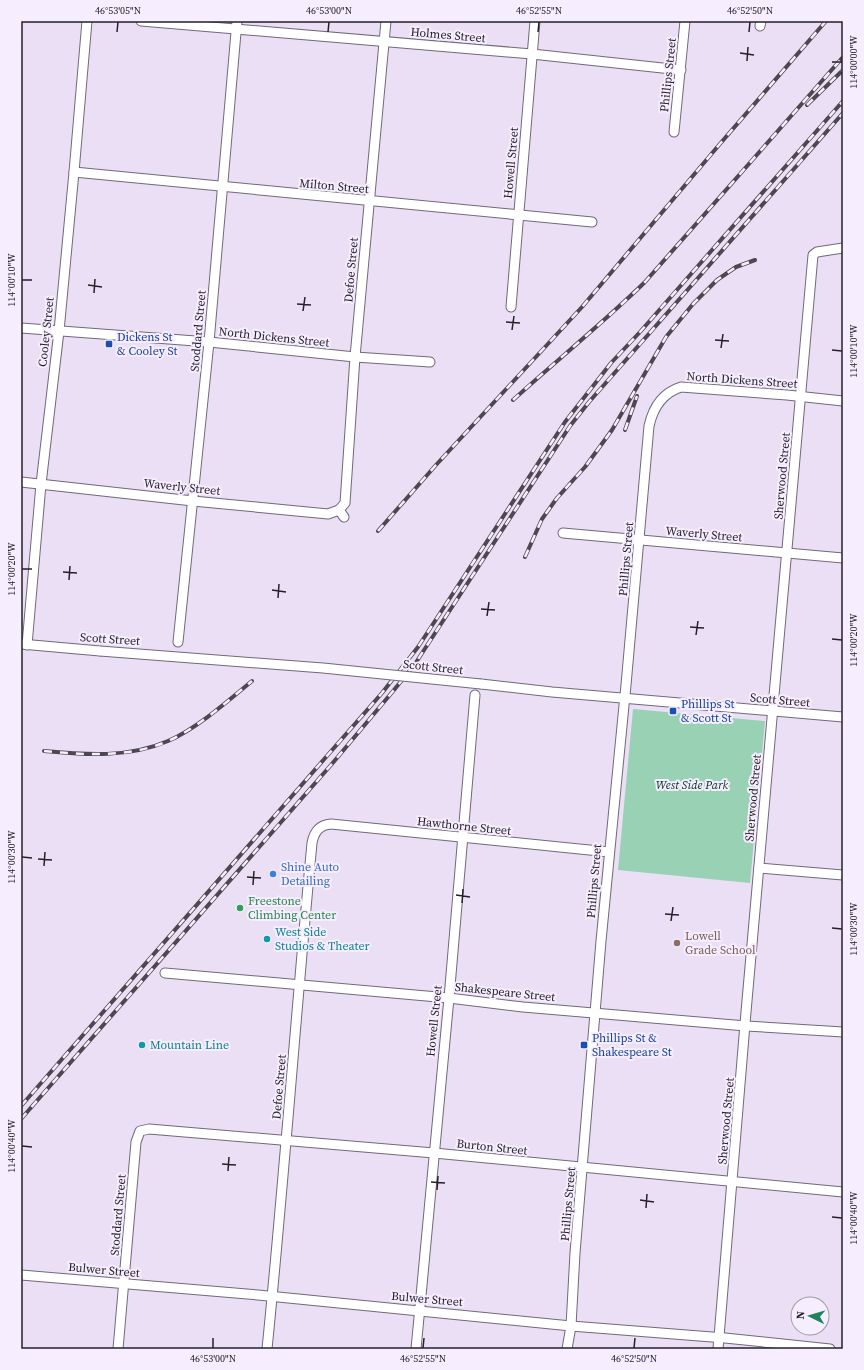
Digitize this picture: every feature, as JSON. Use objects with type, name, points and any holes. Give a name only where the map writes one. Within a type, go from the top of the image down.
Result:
[{"type":"street","name":"Cooley Street","points":[[24,645],[58,332],[87,21]]},
{"type":"street","name":"Holmes Street","points":[[141,21],[236,25],[384,42],[532,54],[681,70]]},
{"type":"street","name":"Defoe Street","points":[[342,513],[345,503],[355,357],[386,21]]},
{"type":"street","name":"Howell Street","points":[[511,307],[535,21]]},
{"type":"street","name":"Phillips Street","points":[[674,132],[685,21]]},
{"type":"street","name":"Stoddard Street","points":[[178,642],[209,342],[236,25]]},
{"type":"street","name":"Milton Street","points":[[74,172],[592,222]]},
{"type":"street","name":"Sherwood Street","points":[[718,1349],[813,255],[817,252],[843,248]]},
{"type":"street","name":"North Dickens Street","points":[[21,328],[58,332],[209,342],[355,357],[430,362]]},
{"type":"street","name":"North Dickens Street","points":[[651,416],[661,399],[673,390],[681,387],[843,401]]},
{"type":"street","name":"Phillips Street","points":[[567,1349],[571,1326],[609,852],[651,416]]},
{"type":"street","name":"Waverly Street","points":[[21,482],[193,501],[328,514],[342,513]]},
{"type":"street","name":"Waverly Street","points":[[563,533],[843,558]]},
{"type":"street","name":"Scott Street","points":[[24,645],[322,668],[552,692],[843,717]]},
{"type":"street","name":"Howell Street","points":[[416,1349],[449,998],[475,695]]},
{"type":"street","name":"Hawthorne Street","points":[[318,829],[324,825],[331,824],[609,852]]},
{"type":"street","name":"Defoe Street","points":[[267,1349],[312,843],[314,835],[318,829]]},
{"type":"street","points":[[759,868],[843,875]]},
{"type":"street","name":"Shakespeare Street","points":[[165,973],[449,998],[523,1007],[746,1026],[843,1032]]},
{"type":"street","name":"Burton Street","points":[[140,1130],[149,1129],[434,1153],[843,1192]]},
{"type":"street","name":"Stoddard Street","points":[[118,1349],[136,1142],[140,1130]]},
{"type":"street","name":"Bulwer Street","points":[[21,1275],[830,1349]]},
{"type":"green space","name":"West Side Park","points":[[633,709],[765,721],[750,883],[618,870]]},
{"type":"railway","points":[[378,531],[436,465],[582,307],[826,21]]},
{"type":"railway","points":[[513,400],[645,282],[843,57]]},
{"type":"railway","points":[[807,105],[843,70]]},
{"type":"railway","points":[[21,1106],[382,693],[418,647],[565,422],[611,363],[843,101]]},
{"type":"railway","points":[[21,1119],[331,765],[394,690],[415,664],[570,426],[589,402],[843,113]]},
{"type":"railway","points":[[525,557],[542,519],[557,498],[585,467],[612,430],[666,337],[693,304],[717,280],[736,267],[755,260]]},
{"type":"railway","points":[[625,430],[637,396]]},
{"type":"railway","points":[[44,751],[76,754],[123,753],[168,741],[179,736],[212,714],[252,681]]},
{"type":"place","name":"Dickens St & Cooley St","points":[[109,344]]},
{"type":"place","name":"Phillips St & Scott St","points":[[673,711]]},
{"type":"place","name":"Shine Auto Detailing","points":[[273,874]]},
{"type":"place","name":"Freestone Climbing Center","points":[[240,908]]},
{"type":"place","name":"West Side Studios & Theater","points":[[267,939]]},
{"type":"place","name":"Lowell Grade School","points":[[677,943]]},
{"type":"place","name":"Mountain Line","points":[[142,1045]]},
{"type":"place","name":"Phillips St & Shakespeare St","points":[[584,1045]]}]
